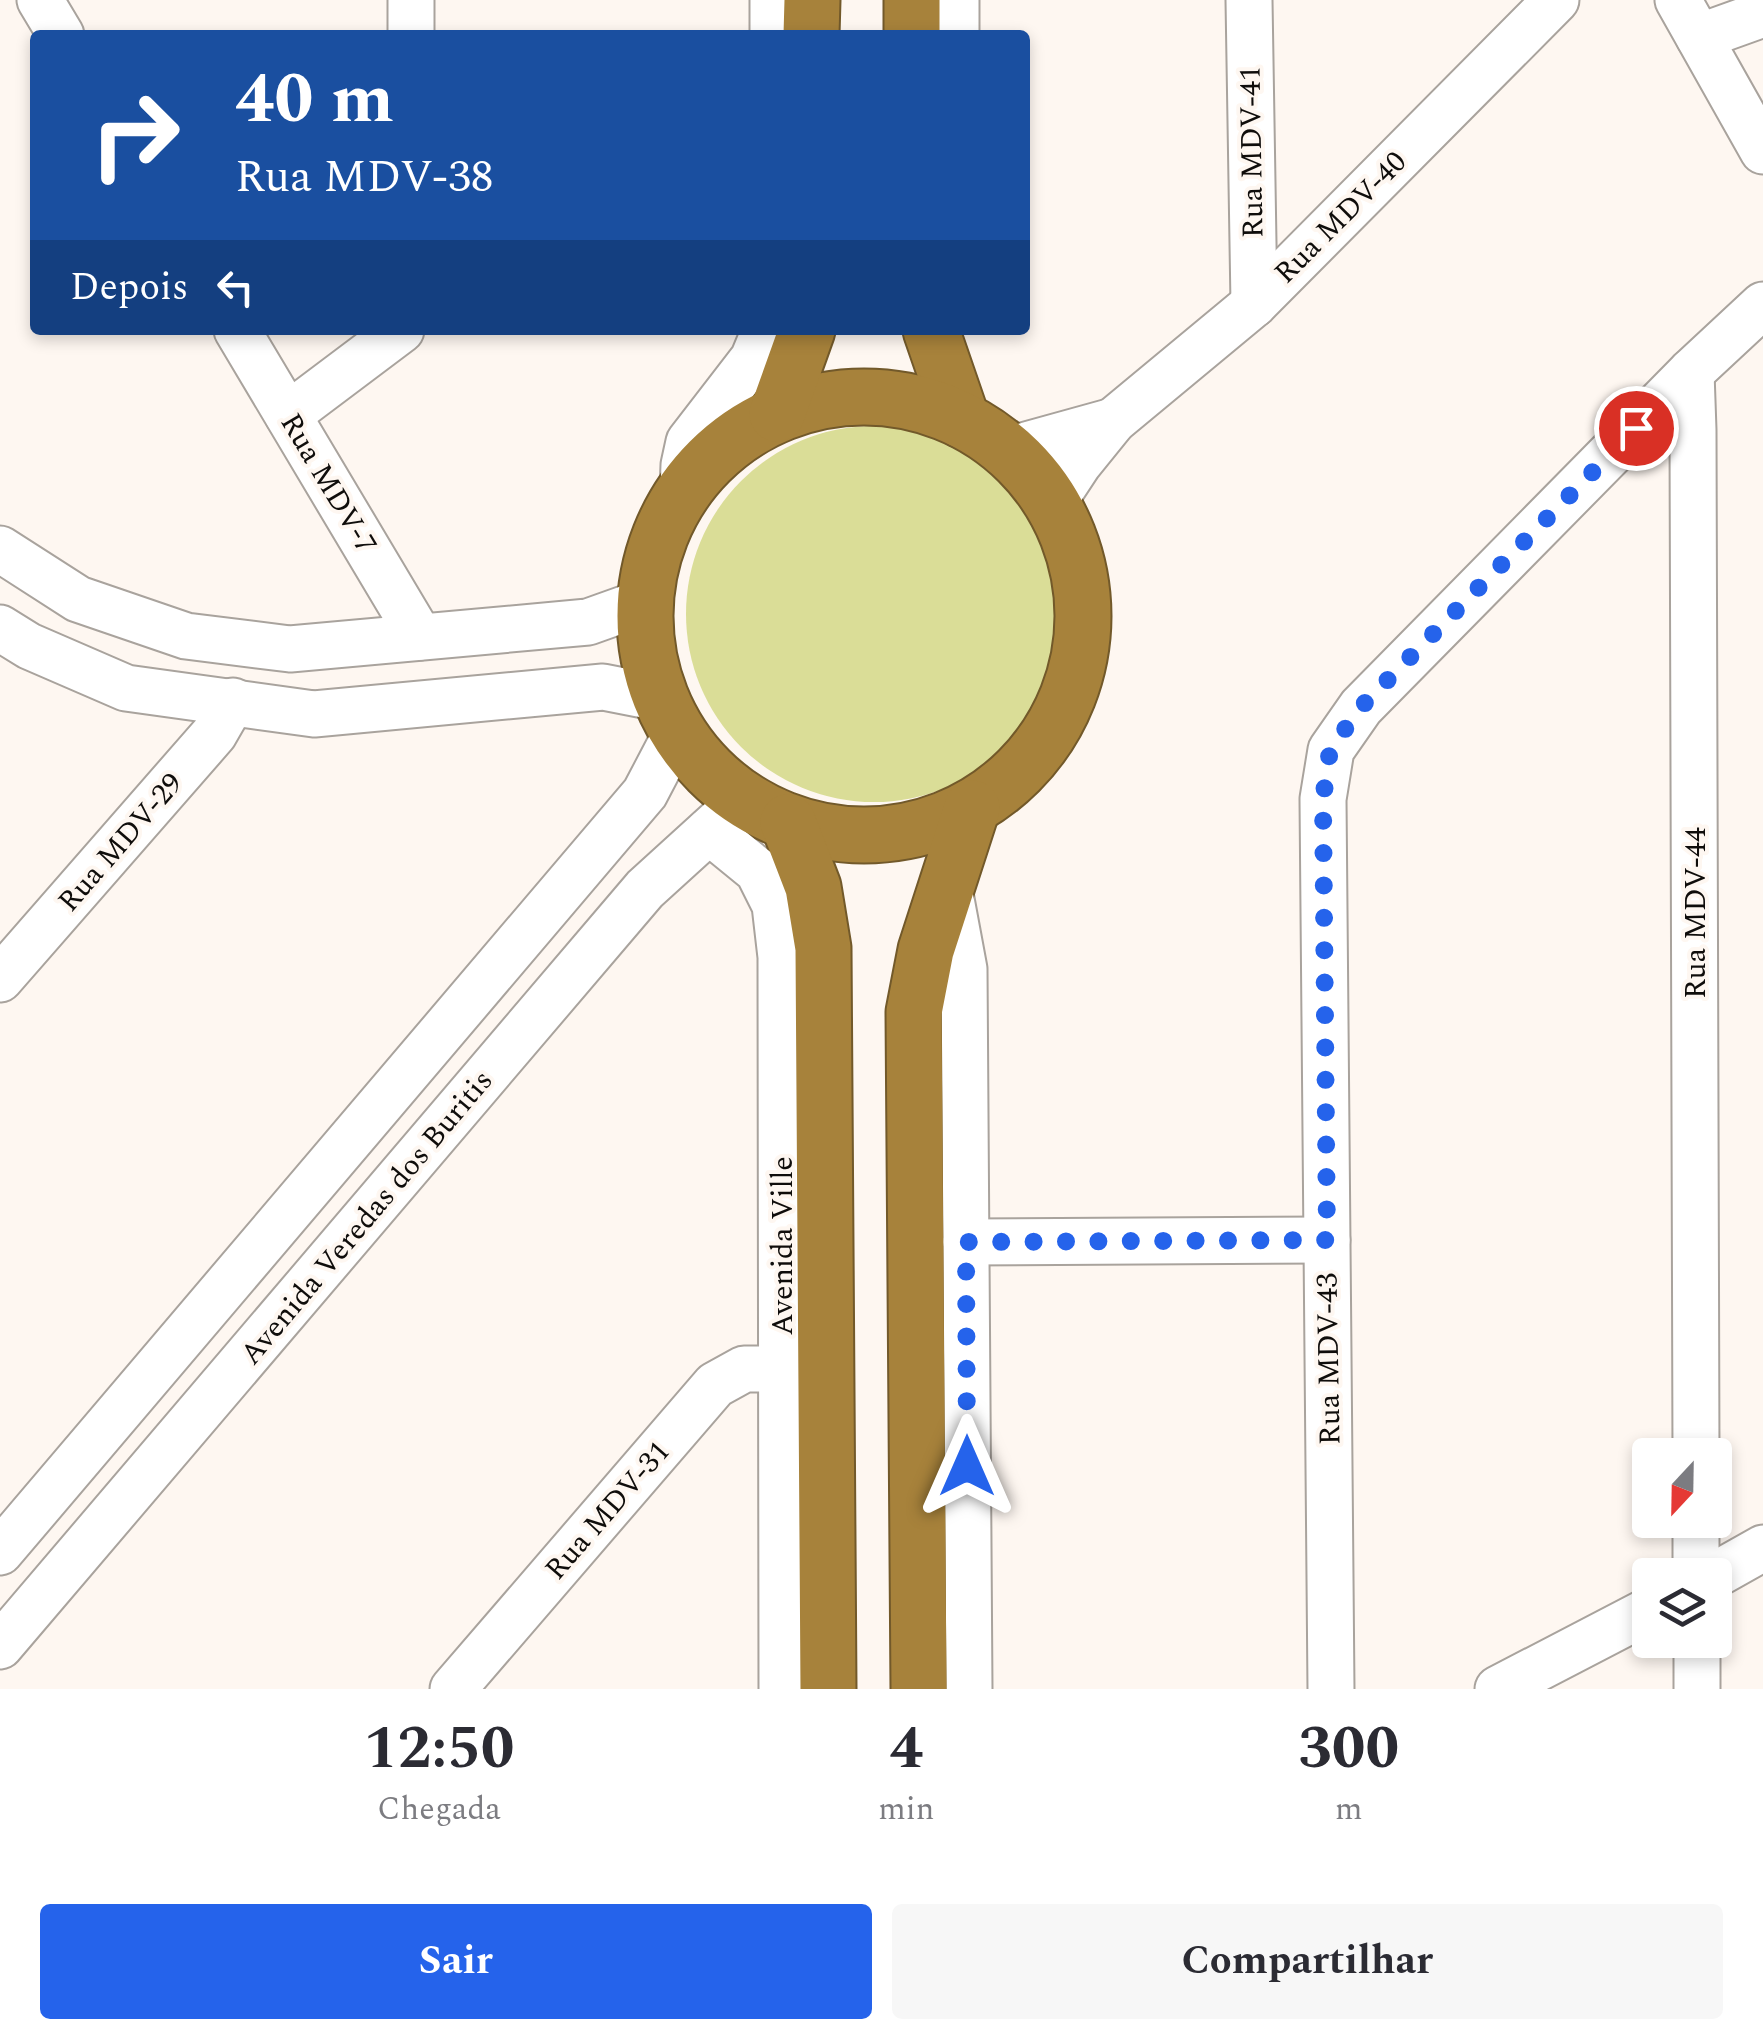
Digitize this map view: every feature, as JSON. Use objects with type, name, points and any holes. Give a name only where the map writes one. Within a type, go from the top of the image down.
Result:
[{"type":"highway","points":[[812,0],[812,30]]},
{"type":"highway","points":[[912,0],[912,30]]},
{"type":"highway","points":[[777,414],[805,335]]},
{"type":"highway","points":[[935,335],[962,420]]},
{"type":"highway","points":[[837,398],[906,401],[962,420],[1012,450],[1052,504],[1072,542],[1084,595],[1080,661],[1058,721],[1024,769],[972,808],[914,831],[861,836],[747,817],[668,715],[646,650],[644,602],[656,542],[683,490],[726,444],[777,414],[837,398]]},
{"type":"highway","points":[[919,1689],[914,1012],[926,950],[972,808]]},
{"type":"highway","name":"Avenida Ville","points":[[747,817],[814,886],[823,948],[828,1689]]},
{"type":"street","points":[[40,0],[58,30]]},
{"type":"street","points":[[411,0],[411,30]]},
{"type":"street","points":[[773,0],[774,30]]},
{"type":"street","points":[[956,0],[956,30]]},
{"type":"street","name":"Rua MDV-41","points":[[1249,0],[1254,304]]},
{"type":"street","name":"Rua MDV-40","points":[[1052,504],[1079,462],[1114,421],[1254,304],[1556,0]]},
{"type":"street","points":[[1763,14],[1688,18],[1763,151]]},
{"type":"street","name":"Rua MDV-43","points":[[1332,1689],[1323,799],[1330,750],[1361,707],[1691,372],[1763,306]]},
{"type":"street","name":"Rua MDV-7","points":[[240,335],[420,637]]},
{"type":"street","points":[[288,415],[395,335]]},
{"type":"street","points":[[683,490],[689,442],[752,359],[763,335]]},
{"type":"street","name":"Rua MDV-44","points":[[1691,372],[1696,1438]]},
{"type":"street","name":"Rua MDV-40","points":[[1012,450],[1114,421]]},
{"type":"street","points":[[0,549],[78,600],[186,636],[290,649],[588,622],[644,602]]},
{"type":"street","points":[[0,628],[29,646],[126,688],[314,714],[603,688],[668,715]]},
{"type":"street","name":"Rua MDV-29","points":[[0,980],[214,734],[233,701]]},
{"type":"street","name":"Avenida Veredas dos Buritis","points":[[6,1527],[645,793],[668,715]]},
{"type":"street","name":"Avenida Veredas dos Buritis","points":[[0,1646],[645,888],[747,817]]},
{"type":"street","name":"Avenida Ville","points":[[747,817],[758,871],[775,905],[781,958],[782,1689]]},
{"type":"street","points":[[948,883],[964,968],[969,1689]]},
{"type":"street","points":[[966,1242],[1327,1240]]},
{"type":"street","name":"Rua MDV-31","points":[[453,1689],[715,1385],[744,1369],[782,1369]]},
{"type":"street","points":[[6,1527],[51,1586]]},
{"type":"street","points":[[1732,1565],[1763,1548]]},
{"type":"street","points":[[1498,1689],[1632,1619]]},
{"type":"street","points":[[1697,1658],[1697,1689]]},
{"type":"green space","points":[[874,426],[911,430],[946,441],[978,458],[1007,481],[1030,510],[1047,542],[1058,577],[1062,614],[1058,651],[1047,686],[1030,718],[1007,747],[978,770],[946,787],[911,798],[874,802],[837,798],[802,787],[770,770],[741,747],[718,718],[701,686],[690,651],[686,614],[690,577],[701,542],[718,510],[741,481],[770,458],[802,441],[837,430]]},
{"type":"route","points":[[967,1466],[966,1242],[1327,1240],[1323,799],[1330,750],[1361,707],[1636,428]]}]
